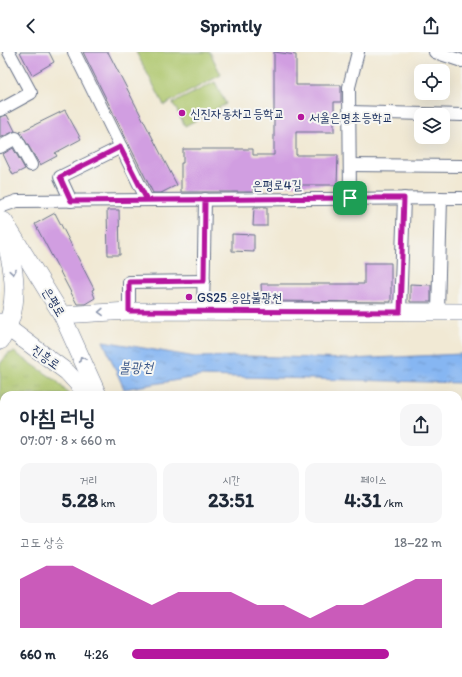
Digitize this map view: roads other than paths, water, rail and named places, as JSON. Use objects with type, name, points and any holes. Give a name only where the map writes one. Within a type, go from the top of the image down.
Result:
[{"type":"main road","points":[[0,221],[8,246],[15,286],[14,303],[2,330]]},
{"type":"street","points":[[74,52],[147,200]]},
{"type":"street","points":[[350,198],[350,87],[358,52]]},
{"type":"street","points":[[435,52],[462,61]]},
{"type":"street","points":[[0,110],[31,93],[6,54]]},
{"type":"street","points":[[350,112],[462,115]]},
{"type":"street","points":[[0,147],[16,138],[31,165]]},
{"type":"street","points":[[71,201],[60,177],[120,147]]},
{"type":"street","points":[[350,165],[462,166]]},
{"type":"street","points":[[400,312],[404,198]]},
{"type":"street","points":[[438,312],[441,198]]},
{"type":"street","name":"은평로4길","points":[[0,208],[17,201],[462,198]]},
{"type":"street","points":[[203,313],[205,200]]},
{"type":"street","name":"은평로","points":[[0,215],[62,315],[96,391]]},
{"type":"street","points":[[129,311],[129,282],[204,281]]},
{"type":"street","points":[[62,315],[129,311],[203,313],[462,312]]},
{"type":"street","name":"진흥로","points":[[2,330],[67,372],[84,391]]},
{"type":"water","name":"불광천","points":[[103,341],[195,357],[246,356],[350,359],[462,354],[462,383],[202,376],[124,389]]},
{"type":"place","name":"신진자동차고등학교","points":[[182,113]]},
{"type":"place","name":"서울은명초등학교","points":[[301,117]]},
{"type":"place","name":"GS25 응암불광천","points":[[189,297]]}]
